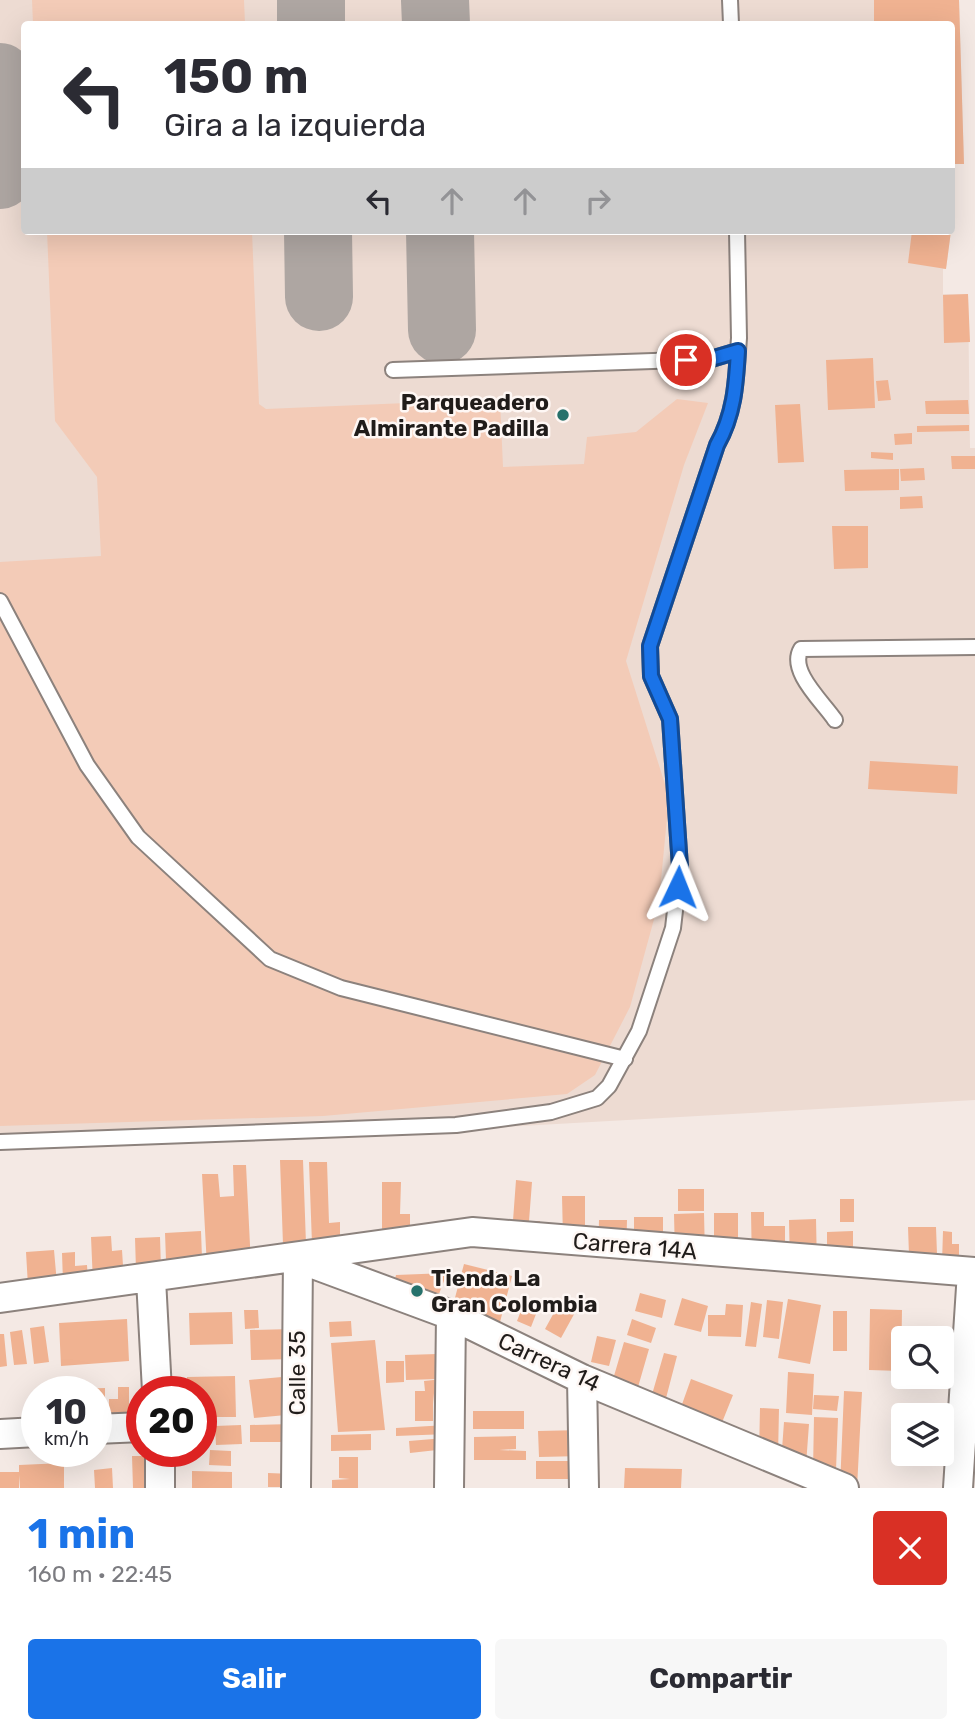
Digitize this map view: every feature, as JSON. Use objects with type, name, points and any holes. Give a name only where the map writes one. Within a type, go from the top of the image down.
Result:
[{"type":"street","name":"Carrera 14A","points":[[298,1258],[472,1232],[973,1272]]},
{"type":"street","name":"Carrera 14","points":[[0,1298],[298,1258],[451,1315],[796,1478],[844,1488]]},
{"type":"street","name":"Calle 35","points":[[296,1488],[298,1258]]},
{"type":"street","points":[[958,1488],[973,1272]]},
{"type":"street","points":[[151,1279],[156,1376]]},
{"type":"street","points":[[449,1488],[451,1315]]},
{"type":"street","points":[[582,1379],[584,1488]]},
{"type":"street","points":[[0,1434],[21,1433]]},
{"type":"street","points":[[160,1467],[160,1488]]},
{"type":"lane","points":[[730,0],[731,21]]},
{"type":"lane","points":[[0,1142],[491,1122],[562,1110],[597,1098],[609,1086],[625,1059],[651,998],[673,928],[680,867],[670,719],[651,676],[650,646],[736,394],[737,235]]},
{"type":"lane","points":[[393,370],[711,359],[738,351]]},
{"type":"lane","points":[[0,601],[87,765],[138,836],[270,959],[341,988],[625,1059]]},
{"type":"lane","points":[[835,720],[800,672],[798,657],[801,649],[975,647]]},
{"type":"shaded area","points":[[0,0],[959,0],[964,164],[955,164],[955,21],[21,21],[21,235],[950,235],[946,269],[943,269],[943,294],[968,294],[970,448],[975,448],[975,1100],[349,1136],[0,1149]]},
{"type":"shaded area","points":[[32,0],[244,0],[245,21],[33,21]]},
{"type":"shaded area","points":[[47,235],[252,235],[259,404],[266,409],[500,399],[503,467],[584,464],[587,437],[636,432],[677,399],[708,403],[684,465],[626,661],[669,797],[659,901],[630,1007],[595,1075],[567,1094],[323,1116],[0,1126],[0,562],[101,556],[97,477],[55,421]]},
{"type":"building","points":[[874,0],[959,0],[964,164],[955,164],[955,21],[874,21]]},
{"type":"building","points":[[912,235],[950,235],[946,269],[908,263]]},
{"type":"building","points":[[968,294],[970,342],[944,343],[943,295]]},
{"type":"building","points":[[873,358],[875,408],[828,410],[826,360]]},
{"type":"building","points":[[888,380],[891,400],[878,401],[876,381]]},
{"type":"building","points":[[968,400],[969,414],[926,414],[925,401]]},
{"type":"building","points":[[800,404],[804,462],[778,463],[775,405]]},
{"type":"building","points":[[969,425],[969,431],[917,432],[917,426]]},
{"type":"building","points":[[912,433],[912,444],[895,445],[894,434]]},
{"type":"building","points":[[871,452],[893,453],[893,460],[871,458]]},
{"type":"building","points":[[951,456],[975,456],[975,469],[952,469]]},
{"type":"building","points":[[924,468],[925,480],[901,481],[900,469]]},
{"type":"building","points":[[899,469],[899,490],[845,491],[844,470]]},
{"type":"building","points":[[922,496],[923,508],[900,509],[900,497]]},
{"type":"building","points":[[832,526],[868,526],[868,568],[834,569]]},
{"type":"building","points":[[870,761],[958,766],[957,794],[868,789]]},
{"type":"building","points":[[280,1160],[303,1160],[306,1244],[283,1245]]},
{"type":"building","points":[[309,1162],[327,1162],[329,1223],[340,1222],[340,1244],[312,1244]]},
{"type":"building","points":[[233,1165],[246,1165],[251,1265],[207,1267],[202,1174],[218,1174],[220,1197],[234,1196]]},
{"type":"building","points":[[516,1180],[532,1182],[529,1221],[540,1221],[540,1236],[512,1234]]},
{"type":"building","points":[[382,1182],[401,1182],[400,1214],[410,1214],[410,1232],[382,1232]]},
{"type":"building","points":[[678,1189],[704,1189],[704,1211],[678,1211]]},
{"type":"building","points":[[562,1196],[585,1196],[585,1238],[563,1238]]},
{"type":"building","points":[[840,1199],[854,1199],[854,1222],[840,1222]]},
{"type":"building","points":[[751,1212],[764,1212],[764,1226],[785,1226],[785,1267],[752,1268]]},
{"type":"building","points":[[704,1213],[705,1256],[675,1256],[674,1214]]},
{"type":"building","points":[[714,1213],[738,1213],[738,1240],[746,1239],[746,1260],[714,1260]]},
{"type":"building","points":[[634,1217],[663,1217],[663,1246],[634,1246]]},
{"type":"building","points":[[816,1219],[817,1267],[790,1268],[789,1220]]},
{"type":"building","points":[[599,1220],[627,1220],[626,1257],[598,1257]]},
{"type":"building","points":[[908,1227],[936,1227],[937,1254],[909,1255]]},
{"type":"building","points":[[201,1231],[202,1258],[166,1260],[165,1233]]},
{"type":"building","points":[[853,1231],[853,1255],[827,1255],[827,1232]]},
{"type":"building","points":[[943,1231],[952,1232],[952,1244],[959,1244],[959,1264],[942,1263]]},
{"type":"building","points":[[111,1236],[112,1251],[122,1250],[124,1281],[93,1283],[91,1237]]},
{"type":"building","points":[[160,1237],[161,1269],[136,1270],[135,1238]]},
{"type":"building","points":[[54,1250],[57,1284],[28,1286],[26,1252]]},
{"type":"building","points":[[75,1252],[75,1266],[87,1265],[88,1281],[63,1282],[62,1253]]},
{"type":"building","points":[[464,1264],[512,1276],[500,1322],[452,1309]]},
{"type":"building","points":[[447,1273],[434,1307],[392,1292],[396,1275]]},
{"type":"building","points":[[640,1293],[666,1300],[662,1318],[635,1311]]},
{"type":"building","points":[[562,1298],[578,1307],[561,1338],[545,1329]]},
{"type":"building","points":[[682,1298],[708,1306],[701,1332],[674,1325]]},
{"type":"building","points":[[788,1299],[821,1305],[810,1364],[778,1358]]},
{"type":"building","points":[[767,1300],[783,1302],[779,1339],[763,1337]]},
{"type":"building","points":[[751,1302],[762,1304],[756,1347],[745,1346]]},
{"type":"building","points":[[524,1303],[538,1309],[531,1327],[517,1321]]},
{"type":"building","points":[[726,1304],[743,1305],[741,1337],[708,1336],[708,1315],[725,1315]]},
{"type":"building","points":[[870,1309],[902,1310],[902,1326],[891,1326],[891,1371],[869,1370]]},
{"type":"building","points":[[244,1310],[258,1310],[259,1328],[245,1329]]},
{"type":"building","points":[[833,1311],[847,1311],[847,1351],[833,1351]]},
{"type":"building","points":[[232,1312],[233,1344],[190,1345],[189,1313]]},
{"type":"building","points":[[127,1319],[129,1361],[61,1366],[59,1323]]},
{"type":"building","points":[[632,1319],[656,1328],[651,1343],[627,1335]]},
{"type":"building","points":[[351,1321],[352,1336],[330,1337],[329,1322]]},
{"type":"building","points":[[44,1326],[49,1362],[34,1364],[30,1328]]},
{"type":"building","points":[[292,1329],[293,1359],[251,1360],[250,1330]]},
{"type":"building","points":[[22,1330],[27,1364],[14,1365],[10,1332]]},
{"type":"building","points":[[0,1334],[4,1334],[7,1366],[0,1367]]},
{"type":"building","points":[[597,1336],[616,1340],[609,1366],[591,1362]]},
{"type":"building","points":[[375,1340],[385,1430],[338,1432],[331,1343]]},
{"type":"building","points":[[624,1342],[649,1349],[636,1394],[611,1386]]},
{"type":"building","points":[[664,1353],[677,1356],[665,1402],[651,1398]]},
{"type":"building","points":[[437,1354],[438,1379],[406,1380],[405,1355]]},
{"type":"building","points":[[386,1361],[404,1361],[404,1382],[386,1383]]},
{"type":"building","points":[[788,1372],[814,1374],[812,1415],[786,1413]]},
{"type":"building","points":[[217,1376],[235,1376],[236,1417],[217,1417]]},
{"type":"building","points":[[282,1377],[286,1415],[254,1418],[249,1380]]},
{"type":"building","points":[[452,1378],[454,1402],[434,1404],[433,1393],[433,1421],[415,1421],[415,1391],[425,1391],[424,1381]]},
{"type":"building","points":[[691,1379],[733,1395],[721,1425],[680,1410]]},
{"type":"building","points":[[118,1387],[126,1387],[126,1433],[112,1433],[112,1399],[118,1399]]},
{"type":"building","points":[[844,1391],[862,1392],[857,1488],[840,1487]]},
{"type":"building","points":[[814,1395],[839,1396],[837,1411],[813,1409]]},
{"type":"building","points":[[760,1408],[779,1409],[778,1456],[759,1455]]},
{"type":"building","points":[[473,1411],[524,1411],[524,1429],[473,1429]]},
{"type":"building","points":[[814,1417],[838,1418],[836,1470],[813,1470]]},
{"type":"building","points":[[784,1422],[809,1424],[806,1465],[781,1463]]},
{"type":"building","points":[[292,1424],[293,1442],[250,1442],[250,1425]]},
{"type":"building","points":[[241,1425],[242,1444],[217,1445],[217,1426]]},
{"type":"building","points":[[447,1425],[448,1434],[396,1436],[396,1428]]},
{"type":"building","points":[[583,1430],[583,1456],[539,1457],[538,1431]]},
{"type":"building","points":[[371,1434],[371,1450],[331,1451],[331,1435]]},
{"type":"building","points":[[516,1436],[516,1449],[499,1450],[526,1451],[526,1460],[474,1460],[474,1437]]},
{"type":"building","points":[[445,1438],[446,1449],[410,1453],[409,1441]]},
{"type":"building","points":[[217,1450],[231,1451],[231,1466],[217,1465]]},
{"type":"building","points":[[339,1457],[358,1457],[358,1488],[332,1488],[332,1480],[350,1479],[339,1478]]},
{"type":"building","points":[[536,1461],[580,1461],[580,1479],[536,1479]]},
{"type":"building","points":[[19,1465],[64,1467],[64,1488],[20,1488],[20,1475],[19,1488],[0,1488],[0,1472],[19,1472]]},
{"type":"building","points":[[132,1467],[155,1467],[155,1488],[133,1488]]},
{"type":"building","points":[[112,1468],[113,1488],[95,1488],[94,1470]]},
{"type":"building","points":[[625,1468],[682,1469],[681,1488],[624,1488]]},
{"type":"building","points":[[192,1471],[232,1472],[232,1488],[192,1488]]},
{"type":"building","points":[[268,1473],[293,1474],[293,1487],[268,1487]]},
{"type":"taxiway","points":[[311,0],[311,21]]},
{"type":"taxiway","points":[[435,0],[436,21]]},
{"type":"taxiway","points":[[0,77],[21,95]]},
{"type":"taxiway","points":[[0,175],[21,150]]},
{"type":"taxiway","points":[[318,235],[319,297]]},
{"type":"taxiway","points":[[440,235],[442,330]]},
{"type":"place","name":"Parqueadero Almirante Padilla","points":[[563,415]]},
{"type":"place","name":"Tienda La Gran Colombia","points":[[417,1291]]},
{"type":"route","points":[[678,887],[680,867],[670,719],[651,676],[650,646],[705,479],[731,413],[736,394],[738,351],[721,358],[686,360]]}]
